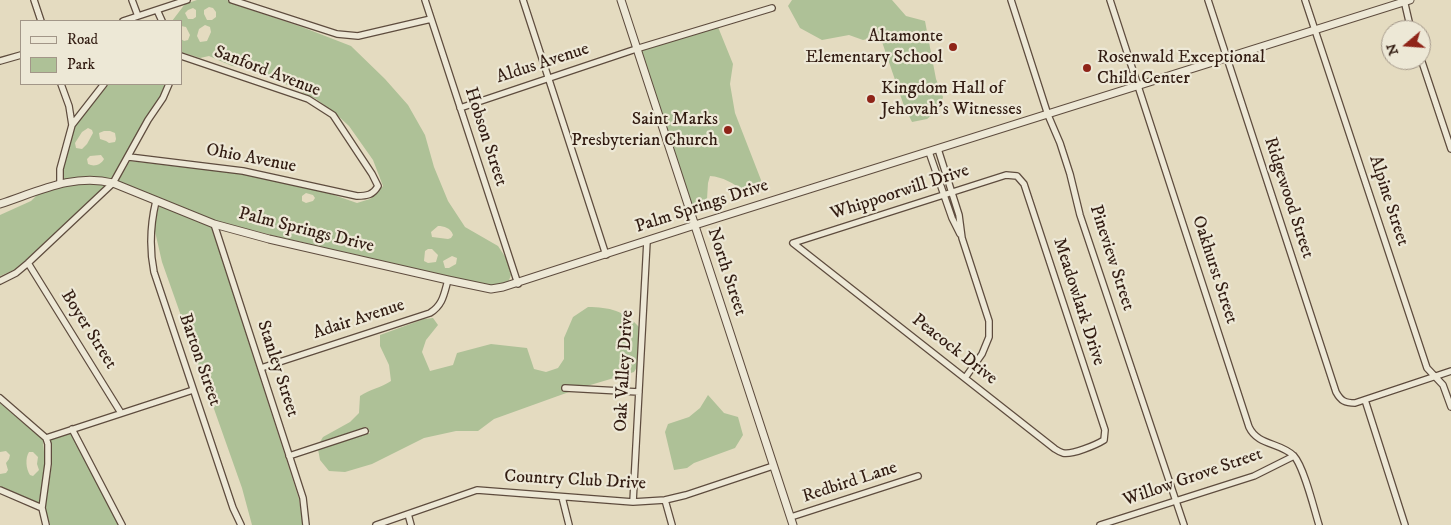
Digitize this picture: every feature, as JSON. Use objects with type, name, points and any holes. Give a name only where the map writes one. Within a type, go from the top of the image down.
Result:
[{"type":"street","points":[[34,0],[41,20]]},
{"type":"street","points":[[132,0],[138,16]]},
{"type":"street","points":[[126,20],[187,0]]},
{"type":"street","points":[[232,0],[337,34],[358,36],[431,19]]},
{"type":"street","name":"Hobson Street","points":[[425,0],[518,284]]},
{"type":"street","points":[[523,0],[606,255]]},
{"type":"street","name":"North Street","points":[[621,0],[792,521]]},
{"type":"street","name":"Pineview Street","points":[[1011,0],[1048,115],[1060,144],[1080,215],[1184,525]]},
{"type":"street","name":"Oakhurst Street","points":[[1110,0],[1249,427],[1257,438],[1286,450],[1294,456]]},
{"type":"street","name":"Ridgewood Street","points":[[1208,0],[1336,392],[1344,402],[1354,403],[1365,400]]},
{"type":"street","name":"Alpine Street","points":[[1305,0],[1427,368],[1442,385],[1451,406]]},
{"type":"street","points":[[1406,1],[1409,20]]},
{"type":"street","name":"Palm Springs Drive","points":[[0,202],[60,184],[89,179],[113,183],[214,224],[270,239],[491,288],[518,284],[695,225],[1406,1]]},
{"type":"street","name":"Aldus Avenue","points":[[460,108],[636,49],[772,8]]},
{"type":"street","points":[[157,10],[162,20]]},
{"type":"street","points":[[0,61],[20,55]]},
{"type":"street","name":"Sanford Avenue","points":[[182,56],[308,99],[333,115],[377,182],[378,186],[376,189],[367,196]]},
{"type":"street","points":[[1425,70],[1451,149]]},
{"type":"street","points":[[62,85],[69,106],[72,125]]},
{"type":"street","points":[[60,184],[60,169],[72,125],[103,85]]},
{"type":"street","points":[[0,281],[16,273],[28,263],[113,183],[148,120],[163,98],[169,85]]},
{"type":"street","points":[[938,149],[959,215],[962,238]]},
{"type":"street","points":[[929,152],[952,218],[962,238],[989,321],[989,337],[982,354],[965,378]]},
{"type":"street","name":"Ohio Avenue","points":[[129,157],[244,171],[357,196],[367,196]]},
{"type":"street","name":"Whippoorwill Drive","points":[[793,243],[1006,175],[1012,174],[1017,176]]},
{"type":"street","name":"Meadowlark Drive","points":[[1017,176],[1024,184],[1105,430],[1104,440]]},
{"type":"street","name":"Barton Street","points":[[156,201],[151,222],[150,251],[154,272],[233,508],[241,525]]},
{"type":"street","name":"Stanley Street","points":[[214,224],[303,498],[306,525]]},
{"type":"street","name":"Oak Valley Drive","points":[[632,502],[648,241]]},
{"type":"street","name":"Peacock Drive","points":[[793,243],[1055,449],[1063,453],[1084,449],[1104,440]]},
{"type":"street","name":"Boyer Street","points":[[28,263],[121,412]]},
{"type":"street","name":"Adair Avenue","points":[[260,368],[430,313],[443,300],[448,280]]},
{"type":"street","points":[[1405,525],[1365,400],[1451,371]]},
{"type":"street","points":[[566,388],[639,392]]},
{"type":"street","points":[[46,438],[193,390]]},
{"type":"street","points":[[0,398],[46,438],[48,444],[48,464],[42,508],[46,525]]},
{"type":"street","points":[[72,429],[122,525]]},
{"type":"street","points":[[289,456],[365,431]]},
{"type":"street","points":[[1294,456],[1300,466],[1319,525]]},
{"type":"street","name":"Willow Grove Street","points":[[1100,525],[1254,476],[1294,456]]},
{"type":"street","name":"Country Club Drive","points":[[376,525],[477,490],[632,502],[664,500],[686,495],[773,466]]},
{"type":"street","name":"Redbird Lane","points":[[792,521],[918,476]]},
{"type":"street","points":[[0,490],[42,508]]},
{"type":"street","points":[[562,497],[569,525]]},
{"type":"street","points":[[664,500],[672,525]]},
{"type":"street","points":[[408,514],[411,525]]},
{"type":"green space","points":[[197,0],[227,0],[233,4],[351,46],[385,79],[408,105],[425,135],[434,167],[448,201],[465,227],[498,246],[506,258],[511,275],[508,283],[483,284],[217,221],[118,181],[130,161],[243,174],[328,193],[357,203],[370,199],[383,186],[373,160],[349,126],[335,113],[316,99],[255,69],[232,66],[209,56],[200,58],[182,52],[182,40],[188,40],[190,35],[186,27],[182,26],[182,20],[173,20],[185,4]],"holes":[[[209,7],[213,8],[216,12],[216,17],[212,20],[207,20],[204,10]],[[193,8],[196,10],[196,17],[188,19],[185,13]],[[205,25],[210,27],[211,32],[207,41],[200,42],[197,36],[199,29]],[[306,193],[313,195],[315,198],[313,201],[306,203],[302,201],[302,196]],[[438,226],[443,226],[451,231],[453,235],[448,239],[432,237],[431,232]],[[317,229],[326,231],[325,238],[321,239],[314,236],[313,231]],[[432,249],[438,255],[436,262],[428,263],[424,261],[425,251]],[[452,256],[457,258],[456,264],[449,268],[445,268],[443,261]]]},
{"type":"green space","points":[[792,0],[892,0],[906,16],[925,21],[936,79],[943,97],[939,110],[927,119],[912,122],[904,106],[880,36],[863,40],[849,35],[822,40],[800,28],[788,6]]},
{"type":"green space","points":[[718,27],[733,64],[730,84],[735,113],[761,180],[759,189],[744,191],[728,181],[710,176],[707,199],[693,207],[641,51]]},
{"type":"green space","points":[[108,85],[165,85],[160,97],[145,119],[111,179],[89,176],[64,180],[63,169],[75,126]],"holes":[[[88,128],[93,133],[87,144],[82,149],[76,148],[75,143],[82,132]],[[110,131],[115,133],[115,142],[109,143],[100,139],[99,133]],[[101,155],[104,159],[99,164],[88,164],[87,159],[90,156]]]},
{"type":"green space","points":[[89,182],[106,185],[26,260],[14,270],[0,276],[0,215],[31,201],[37,195],[61,187]]},
{"type":"green space","points":[[159,206],[211,226],[299,499],[303,525],[252,525],[242,488],[162,262],[154,227]]},
{"type":"green space","points":[[588,307],[616,311],[628,317],[639,327],[637,367],[634,372],[587,386],[563,385],[562,391],[569,392],[494,419],[478,431],[456,431],[424,438],[372,464],[345,472],[329,471],[320,460],[318,449],[370,433],[367,427],[320,442],[323,437],[350,422],[359,413],[360,396],[391,381],[389,365],[380,346],[380,335],[424,319],[433,318],[438,325],[426,340],[422,352],[430,371],[453,365],[457,353],[491,344],[527,348],[534,369],[546,372],[558,368],[564,359],[564,338],[573,317]]},
{"type":"green space","points":[[708,395],[724,413],[738,417],[743,435],[735,448],[694,463],[687,468],[674,470],[665,432],[668,424],[689,417],[700,408]]},
{"type":"green space","points":[[0,403],[43,440],[45,464],[39,503],[0,486],[0,474],[6,473],[8,470],[6,463],[10,455],[6,451],[0,452]],"holes":[[[29,452],[33,452],[38,457],[37,464],[39,470],[33,476],[30,475],[26,463]]]},
{"type":"green space","points":[[70,433],[118,525],[50,525],[45,508],[52,464],[50,440]]},
{"type":"place","name":"Altamonte Elementary School","points":[[953,47]]},
{"type":"place","name":"Rosenwald Exceptional Child Center","points":[[1087,68]]},
{"type":"place","name":"Kingdom Hall of Jehovah's Witnesses","points":[[871,99]]},
{"type":"place","name":"Saint Marks Presbyterian Church","points":[[728,130]]}]
